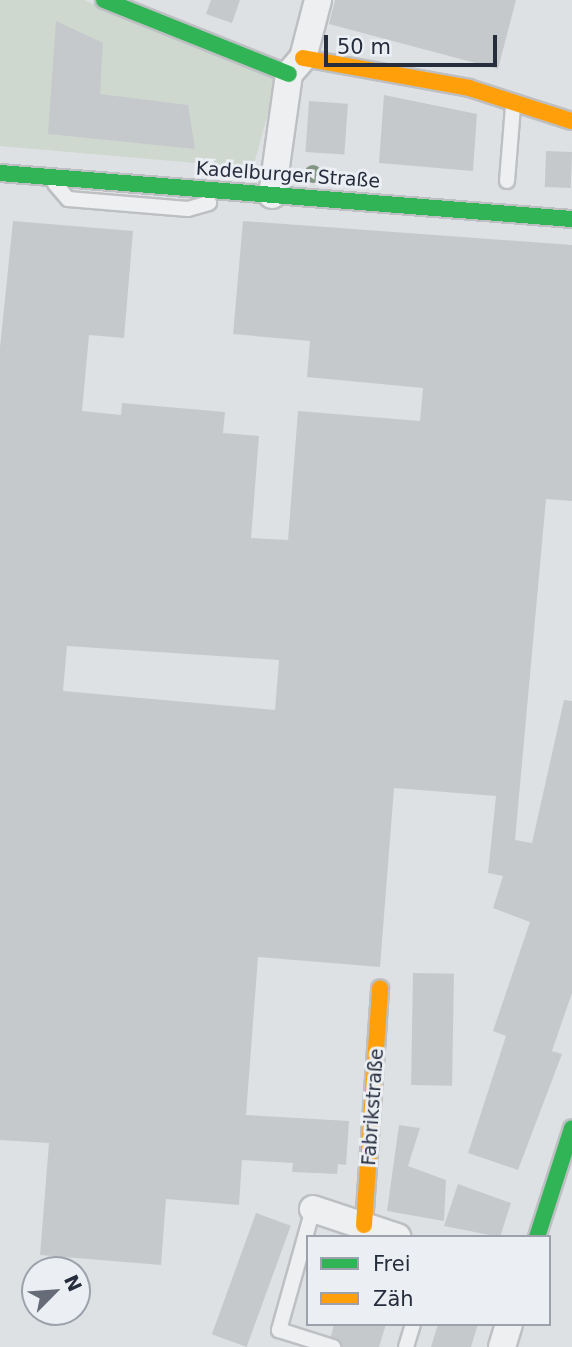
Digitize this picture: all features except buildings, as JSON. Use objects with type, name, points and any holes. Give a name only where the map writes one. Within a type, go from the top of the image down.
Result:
[{"type":"street","points":[[104,0],[296,66],[514,102],[572,121]]},
{"type":"street","points":[[268,182],[296,66],[318,0]]},
{"type":"street","name":"Kadelburger Straße","points":[[0,173],[243,192],[268,182],[572,219]]},
{"type":"street","name":"Fabrikstraße","points":[[364,1225],[380,989]]},
{"type":"street","points":[[538,1235],[561,1196],[572,1128]]},
{"type":"street","points":[[313,1209],[392,1235]]},
{"type":"street","points":[[502,1347],[508,1326]]},
{"type":"lane","points":[[507,181],[514,102]]},
{"type":"lane","points":[[0,156],[177,169]]},
{"type":"lane","points":[[313,1209],[279,1330],[333,1347]]},
{"type":"lane","points":[[406,1347],[412,1326]]},
{"type":"shaded area","points":[[0,0],[84,0],[277,80],[253,168],[0,146]]},
{"type":"traffic: fast","points":[[104,0],[289,74]]},
{"type":"traffic: fast","points":[[0,173],[572,219]]},
{"type":"traffic: fast","points":[[538,1235],[572,1128]]},
{"type":"traffic: slow","points":[[303,58],[469,88],[572,121]]},
{"type":"traffic: slow","points":[[364,1225],[380,989]]}]
